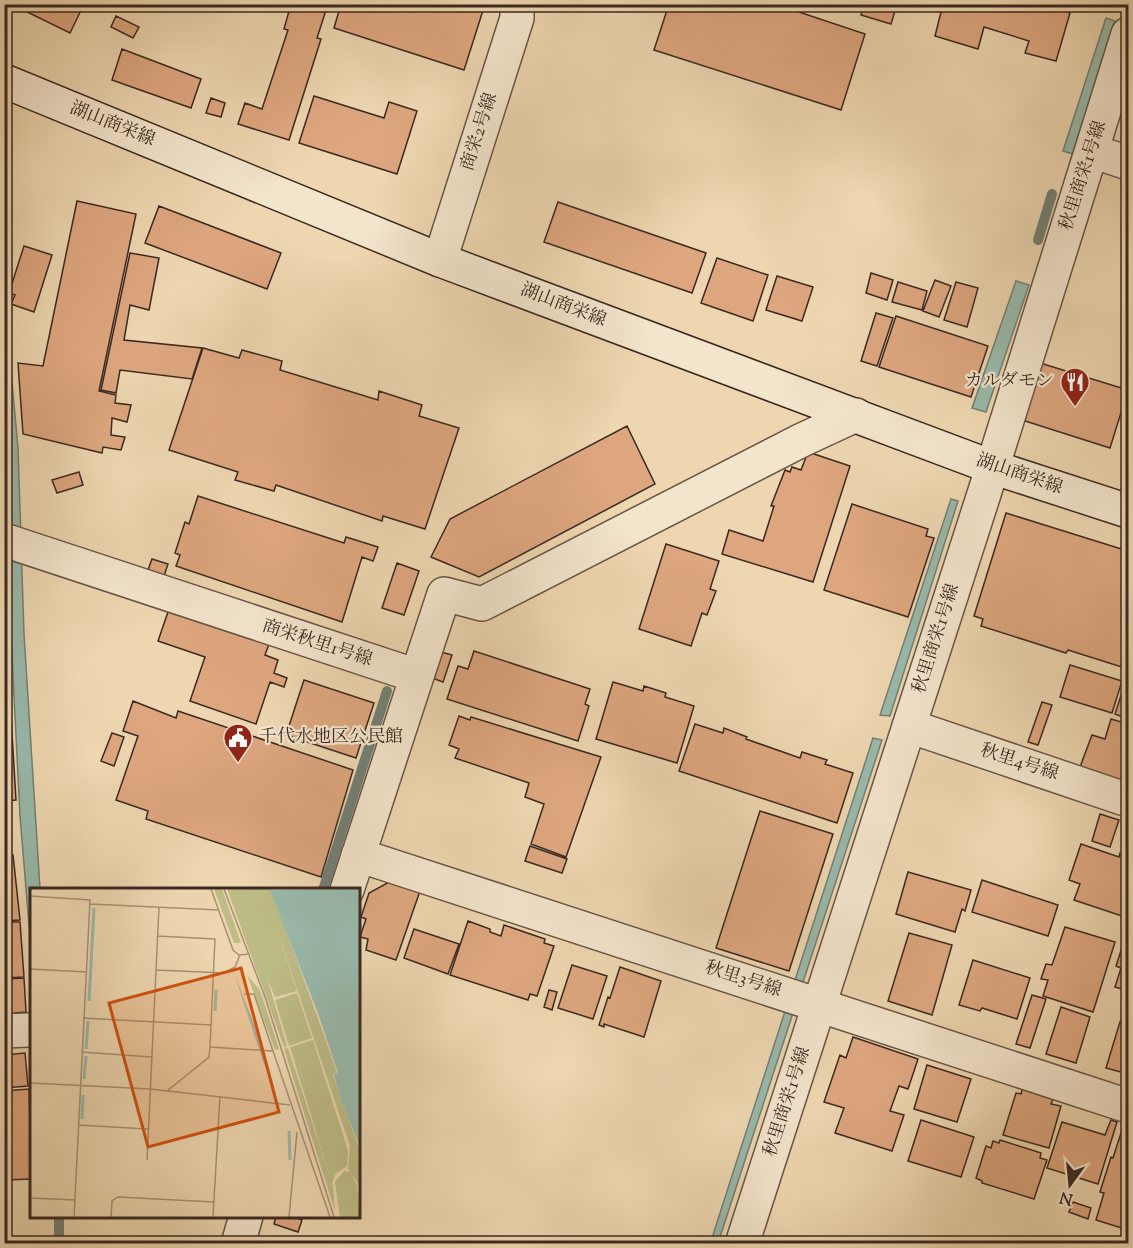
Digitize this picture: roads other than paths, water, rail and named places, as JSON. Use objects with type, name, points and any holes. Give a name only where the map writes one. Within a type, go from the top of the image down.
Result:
[{"type":"street","name":"商栄2号線","points":[[440,260],[517,18],[518,4]]},
{"type":"street","name":"秋里商栄1号線","points":[[742,1244],[1128,34]]},
{"type":"street","name":"湖山商栄線","points":[[4,81],[440,260],[992,466],[1128,511]]},
{"type":"street","points":[[1092,151],[1128,163]]},
{"type":"street","points":[[348,888],[444,594],[482,604],[802,440],[856,416]]},
{"type":"street","name":"商栄秋里1号線","points":[[4,540],[417,676]]},
{"type":"street","name":"秋里4号線","points":[[909,726],[1128,800]]},
{"type":"street","name":"秋里3号線","points":[[358,855],[1128,1106]]},
{"type":"street","points":[[238,1244],[245,1218]]},
{"type":"waterway","points":[[1038,240],[1052,194]]},
{"type":"waterway","points":[[324,888],[387,691]]},
{"type":"waterway","points":[[59,1218],[59,1244]]},
{"type":"place","name":"カルダモン","points":[[1075,408]]},
{"type":"place","name":"千代水地区公民館","points":[[238,764]]}]
